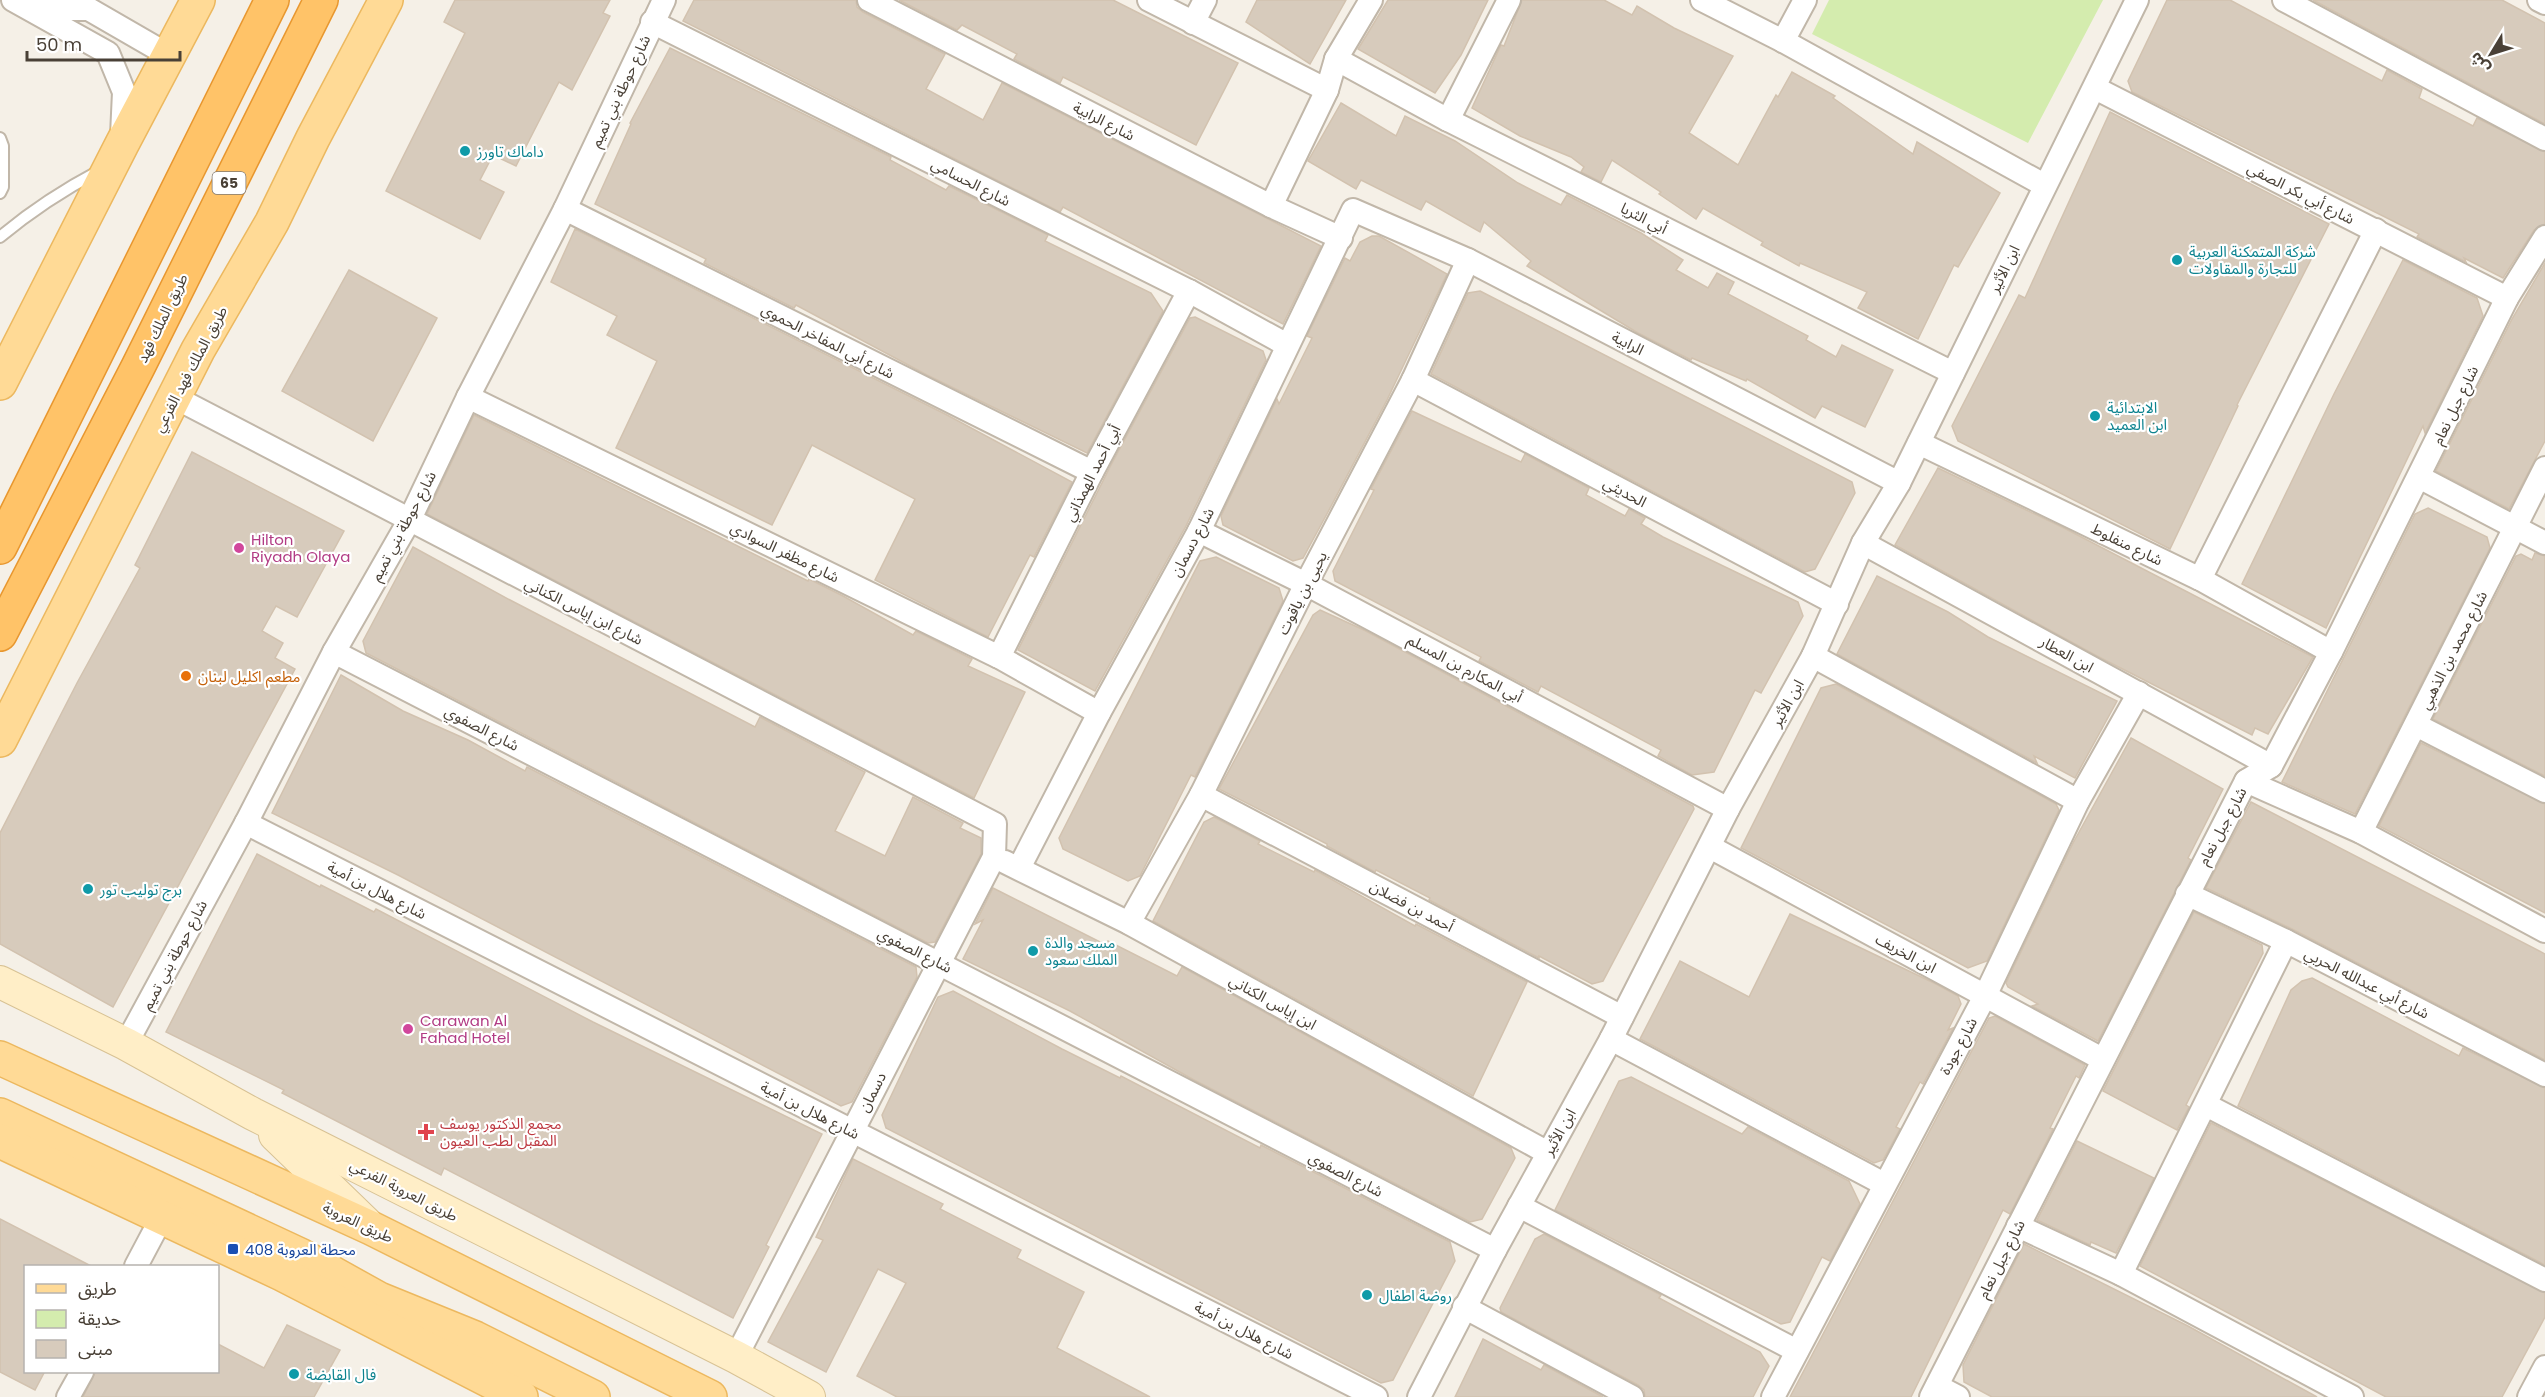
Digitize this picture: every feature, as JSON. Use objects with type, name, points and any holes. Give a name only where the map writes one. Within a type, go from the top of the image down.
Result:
[{"type":"highway","points":[[0,547],[272,0]]},
{"type":"highway","name":"طريق الملك فهد","points":[[0,634],[138,367],[321,0]]},
{"type":"main road","points":[[0,384],[198,0]]},
{"type":"main road","name":"طريق الملك فهد الفرعي","points":[[2,734],[198,350],[272,222],[313,138],[386,0]]},
{"type":"main road","name":"طريق العروبة","points":[[0,1058],[371,1228],[710,1397]]},
{"type":"main road","points":[[0,1115],[300,1255],[379,1299],[475,1338],[593,1397]]},
{"type":"main road","points":[[0,1141],[282,1274],[470,1369],[520,1397]]},
{"type":"main road","points":[[379,1299],[408,1325],[470,1369]]},
{"type":"street","points":[[13,0],[108,53],[124,92],[117,154]]},
{"type":"street","points":[[46,0],[66,9],[82,5],[170,56]]},
{"type":"street","name":"شارع حوطة بني تميم","points":[[126,1044],[246,823],[334,652],[409,521],[468,397],[565,209],[664,0]]},
{"type":"street","name":"شارع الرابية","points":[[869,0],[1271,206],[1341,238]]},
{"type":"street","points":[[1149,0],[1327,90]]},
{"type":"street","points":[[1193,23],[1205,0]]},
{"type":"street","points":[[1271,206],[1327,90],[1336,59],[1371,0]]},
{"type":"street","points":[[1448,120],[1509,0]]},
{"type":"street","points":[[1702,0],[1783,41],[2044,185]]},
{"type":"street","points":[[1783,41],[1805,0]]},
{"type":"street","name":"ابن الأثير","points":[[1419,1397],[1464,1307],[1611,1039],[1728,809],[1813,656],[1863,543],[1899,483],[2137,0]]},
{"type":"street","points":[[2284,0],[2545,139]]},
{"type":"street","points":[[2539,0],[2545,3]]},
{"type":"street","name":"شارع الحسامي","points":[[652,22],[1189,291],[1287,345]]},
{"type":"street","name":"أبي الثريا","points":[[1336,59],[1448,120],[1953,373]]},
{"type":"street","name":"شارع أبي بكر الصفي","points":[[2095,88],[2507,298]]},
{"type":"street","name":"شارع أبي المفاخر الحموي","points":[[565,209],[1092,472]]},
{"type":"street","name":"شارع دسمان","points":[[1019,868],[1099,713],[1199,531],[1353,210]]},
{"type":"street","name":"الرابية","points":[[1353,210],[1468,260],[1899,483]]},
{"type":"street","points":[[2200,579],[2376,230]]},
{"type":"street","name":"شارع جبل نعام","points":[[1934,1391],[2246,781],[2271,766],[2419,477],[2507,298],[2545,237]]},
{"type":"street","name":"يحيى بن ياقوت","points":[[1130,923],[1201,795],[1306,584],[1413,380],[1468,260]]},
{"type":"street","name":"أبي أحمد الهمذاني","points":[[999,657],[1092,472],[1189,291]]},
{"type":"street","name":"الحديثي","points":[[1413,380],[1837,604]]},
{"type":"street","name":"شارع ابن إياس الكناني","points":[[174,397],[995,824]]},
{"type":"street","name":"شارع مظفر السوادي","points":[[468,397],[999,657],[1099,713]]},
{"type":"street","name":"شارع منفلوط","points":[[1918,443],[2200,579],[2331,651]]},
{"type":"street","name":"شارع محمد بن الذهبي","points":[[2361,832],[2545,468]]},
{"type":"street","points":[[2419,477],[2545,543]]},
{"type":"street","name":"أبي المكارم بن المسلم","points":[[1199,531],[1306,584],[1728,809]]},
{"type":"street","name":"ابن العطار","points":[[1863,543],[2271,766]]},
{"type":"street","name":"شارع الصفوي","points":[[334,652],[1495,1250]]},
{"type":"street","points":[[1813,656],[2078,801]]},
{"type":"street","name":"شارع جودة","points":[[1773,1397],[1985,996],[2078,801],[2139,693]]},
{"type":"street","points":[[2416,725],[2545,791]]},
{"type":"street","points":[[2246,781],[2361,832],[2545,931]]},
{"type":"street","name":"أحمد بن فضلان","points":[[1201,795],[1622,1017]]},
{"type":"street","name":"شارع هلال بن أمية","points":[[246,823],[1376,1397]]},
{"type":"street","name":"دسمان","points":[[736,1357],[994,857],[995,824]]},
{"type":"street","name":"ابن الخريف","points":[[1710,847],[2102,1059]]},
{"type":"street","name":"ابن إياس الكناني","points":[[994,857],[1130,923],[1548,1153]]},
{"type":"street","name":"شارع أبي عبدالله الحربي","points":[[2187,894],[2286,941],[2545,1075]]},
{"type":"street","points":[[2121,1274],[2286,941]]},
{"type":"street","name":"طريق العروبة الفرعي","points":[[0,982],[126,1044],[253,1114],[736,1357],[809,1397]]},
{"type":"street","points":[[1611,1039],[1884,1184]]},
{"type":"street","points":[[2206,1105],[2545,1280]]},
{"type":"street","points":[[253,1114],[371,1228]]},
{"type":"street","points":[[1519,1206],[1797,1351]]},
{"type":"street","points":[[137,1265],[162,1217]]},
{"type":"street","points":[[2018,1226],[2121,1274],[2352,1397]]},
{"type":"street","points":[[1464,1307],[1632,1397]]},
{"type":"street","points":[[2529,1397],[2545,1367]]},
{"type":"street","points":[[68,1397],[81,1373]]},
{"type":"street","points":[[1934,1391],[1958,1397]]},
{"type":"lane","points":[[0,138],[3,147],[3,187],[0,193]]},
{"type":"lane","points":[[0,237],[28,213],[117,154]]},
{"type":"green space","points":[[1829,0],[2103,0],[2028,143],[1812,34]]},
{"type":"building","name":"داماك تاورز","points":[[455,0],[610,0],[603,13],[610,16],[572,90],[559,82],[516,166],[493,155],[480,180],[504,192],[480,239],[386,191],[465,33],[444,22]]},
{"type":"building","points":[[694,0],[856,0],[857,7],[863,12],[945,54],[926,89],[983,120],[1002,83],[1321,246],[1283,324],[1063,207],[1060,212],[683,21]]},
{"type":"building","points":[[899,0],[1113,0],[1238,63],[1196,145],[1063,77],[1060,83],[1014,59],[1017,54],[962,25],[957,30]]},
{"type":"building","points":[[1257,0],[1346,0],[1310,64],[1246,22]]},
{"type":"building","points":[[1388,0],[1488,0],[1461,55],[1435,93],[1358,49]]},
{"type":"building","points":[[1522,0],[1604,0],[1632,15],[1637,6],[1674,28],[1733,56],[1689,133],[1738,165],[1776,95],[1778,97],[1792,72],[1835,96],[1833,98],[1913,154],[1917,142],[2000,193],[1958,267],[1954,265],[1918,339],[1858,308],[1867,292],[1800,263],[1799,266],[1761,245],[1763,242],[1703,208],[1696,219],[1659,194],[1661,192],[1612,160],[1601,182],[1581,172],[1584,167],[1571,157],[1520,136],[1472,108],[1501,45],[1504,46]]},
{"type":"building","points":[[2167,0],[2230,0],[2382,81],[2387,70],[2422,89],[2419,98],[2473,126],[2477,118],[2545,152],[2545,224],[2534,230],[2503,278],[2464,258],[2466,262],[2417,237],[2419,234],[2132,92],[2128,81]]},
{"type":"building","points":[[2313,0],[2502,0],[2545,23],[2545,124]]},
{"type":"building","points":[[670,48],[891,157],[890,160],[946,190],[949,186],[1048,235],[1045,241],[1151,293],[1163,311],[1087,453],[927,375],[796,305],[794,308],[704,263],[706,259],[595,204],[630,123]]},
{"type":"building","points":[[1341,103],[1396,136],[1405,116],[1455,141],[1518,183],[1561,205],[1567,195],[1641,233],[1683,260],[1676,270],[1708,288],[1717,273],[1734,282],[1728,294],[1808,336],[1806,340],[1836,357],[1842,345],[1893,370],[1865,427],[1822,406],[1815,418],[1747,379],[1746,381],[1692,358],[1691,360],[1638,333],[1527,266],[1531,261],[1484,222],[1480,232],[1426,201],[1421,210],[1361,180],[1356,189],[1308,161]]},
{"type":"building","points":[[2110,112],[2329,224],[2237,405],[2170,549],[1958,441],[1952,426],[2019,295],[2025,298]]},
{"type":"building","points":[[575,229],[947,415],[1072,482],[1034,557],[1030,555],[988,637],[875,580],[915,499],[812,445],[772,525],[616,448],[657,361],[607,335],[617,316],[551,282]]},
{"type":"building","points":[[1372,236],[1379,236],[1447,274],[1387,400],[1328,512],[1303,558],[1293,561],[1223,525],[1221,516],[1277,399],[1279,404],[1312,338],[1307,336],[1345,258],[1350,261],[1360,242]]},
{"type":"building","points":[[2403,260],[2477,298],[2483,316],[2425,433],[2423,426],[2326,628],[2242,584],[2334,394]]},
{"type":"building","points":[[2545,263],[2545,441],[2509,509],[2436,471],[2512,319]]},
{"type":"building","points":[[349,270],[437,318],[373,441],[282,391]]},
{"type":"building","points":[[1480,291],[1852,482],[1855,493],[1815,569],[1805,572],[1431,374],[1468,293]]},
{"type":"building","points":[[1195,317],[1263,351],[1266,360],[1186,526],[1095,691],[1018,650],[1111,465],[1190,318]]},
{"type":"building","points":[[1412,411],[1521,462],[1525,454],[1589,488],[1586,495],[1625,516],[1629,509],[1645,518],[1641,524],[1663,537],[1798,602],[1803,616],[1761,693],[1755,690],[1714,772],[1692,775],[1658,756],[1661,750],[1541,686],[1538,692],[1479,661],[1481,657],[1335,581],[1333,571],[1374,490],[1371,489]]},
{"type":"building","points":[[474,415],[808,581],[809,579],[843,596],[913,635],[916,631],[972,659],[968,666],[1025,692],[974,798],[427,514]]},
{"type":"building","points":[[192,452],[344,531],[297,617],[276,606],[262,631],[283,643],[275,658],[295,669],[113,1007],[0,944],[0,833],[77,683],[140,568],[135,565]]},
{"type":"building","points":[[1938,468],[2064,528],[2313,657],[2268,734],[2255,728],[2252,735],[2097,656],[1895,545]]},
{"type":"building","points":[[2428,508],[2487,537],[2490,548],[2355,814],[2282,782],[2415,514]]},
{"type":"building","points":[[413,547],[755,727],[760,717],[865,772],[835,831],[885,856],[913,797],[963,823],[960,828],[981,838],[981,854],[935,942],[928,943],[366,653],[363,641]]},
{"type":"building","points":[[2535,553],[2545,556],[2545,776],[2433,719],[2516,556],[2521,554],[2532,560]]},
{"type":"building","points":[[1216,557],[1279,588],[1283,601],[1195,777],[1191,775],[1140,876],[1128,881],[1063,849],[1059,838],[1200,561]]},
{"type":"building","points":[[1877,576],[1948,612],[1988,637],[2117,701],[2075,778],[2034,756],[2037,763],[1837,654]]},
{"type":"building","points":[[1320,610],[1364,630],[1693,806],[1694,809],[1603,981],[1592,984],[1539,956],[1539,958],[1429,900],[1430,898],[1376,870],[1375,872],[1327,844],[1219,789],[1313,615]]},
{"type":"building","points":[[341,675],[403,711],[468,740],[525,771],[527,767],[916,967],[917,977],[852,1102],[841,1106],[398,875],[272,813]]},
{"type":"building","points":[[1836,684],[2056,804],[2059,810],[1987,961],[1968,968],[1741,848],[1821,688]]},
{"type":"building","points":[[2131,738],[2223,789],[2188,858],[2191,860],[2098,1041],[2032,1006],[2038,1004],[2008,987],[2006,983],[2073,843]]},
{"type":"building","points":[[2421,743],[2545,804],[2545,913],[2379,826]]},
{"type":"building","points":[[2251,802],[2545,954],[2545,1060],[2292,929],[2206,888]]},
{"type":"building","points":[[1214,817],[1260,841],[1258,844],[1314,872],[1315,870],[1415,926],[1416,924],[1527,982],[1473,1096],[1153,921],[1204,822]]},
{"type":"building","points":[[257,854],[374,912],[376,909],[593,1022],[822,1134],[766,1245],[769,1247],[733,1318],[444,1168],[441,1175],[282,1093],[284,1090],[166,1032]]},
{"type":"building","points":[[993,888],[1106,945],[1108,941],[1177,976],[1182,967],[1511,1148],[1515,1158],[1482,1219],[1470,1222],[1194,1080],[1070,1011],[963,959],[983,920],[975,924]]},
{"type":"building","points":[[2194,912],[2262,945],[2263,953],[2186,1105],[2189,1107],[2177,1130],[2103,1091]]},
{"type":"building","points":[[1790,914],[1958,996],[1961,1004],[1948,1030],[1953,1028],[1923,1084],[1920,1082],[1896,1127],[1900,1129],[1883,1160],[1874,1163],[1640,1039],[1680,961],[1749,997]]},
{"type":"building","points":[[2312,978],[2459,1056],[2463,1048],[2545,1088],[2545,1265],[2238,1106],[2291,990],[2302,981]]},
{"type":"building","points":[[953,991],[1062,1049],[1120,1078],[1121,1076],[1260,1148],[1261,1145],[1450,1242],[1455,1261],[1393,1380],[1381,1383],[886,1128],[882,1115],[938,997]]},
{"type":"building","points":[[1995,1016],[2085,1065],[2079,1078],[2076,1076],[2050,1128],[2053,1129],[2010,1214],[2003,1210],[1911,1397],[1790,1397],[1989,1018]]},
{"type":"building","points":[[1631,1077],[1742,1134],[1748,1127],[1849,1181],[1860,1204],[1830,1261],[1822,1257],[1790,1322],[1781,1324],[1555,1210],[1619,1081]]},
{"type":"building","points":[[2211,1123],[2545,1293],[2545,1317],[2502,1397],[2386,1397],[2140,1266]]},
{"type":"building","points":[[2077,1141],[2154,1178],[2116,1253],[2091,1242],[2090,1245],[2037,1220]]},
{"type":"building","points":[[853,1159],[943,1204],[940,1209],[1021,1250],[1017,1258],[1084,1292],[1057,1348],[1150,1397],[897,1397],[857,1376],[906,1283],[878,1269],[826,1372],[768,1342],[823,1240],[816,1237]]},
{"type":"building","points":[[0,1219],[89,1265],[24,1265],[24,1373],[44,1373],[35,1390],[0,1372]]},
{"type":"building","points":[[1544,1234],[1661,1295],[1659,1298],[1760,1352],[1769,1366],[1753,1397],[1645,1397],[1644,1390],[1638,1385],[1501,1312],[1500,1308],[1535,1239]]},
{"type":"building","points":[[2024,1244],[2188,1326],[2317,1397],[1992,1397],[1964,1382],[1963,1365]]},
{"type":"building","points":[[287,1325],[340,1350],[314,1397],[83,1397],[95,1373],[219,1373],[219,1345],[264,1368]]},
{"type":"building","points":[[1483,1339],[1541,1370],[1544,1365],[1603,1397],[1455,1397]]},
{"type":"place","name":"داماك تاورز","points":[[465,151]]},
{"type":"place","name":"شركة المتمكنة العربية للتجارة والمقاولات","points":[[2177,260]]},
{"type":"place","name":"الابتدائية ابن العميد","points":[[2095,416]]},
{"type":"place","name":"Hilton Riyadh Olaya","points":[[239,548]]},
{"type":"place","name":"مطعم اكليل لبنان","points":[[186,676]]},
{"type":"place","name":"برج توليب تور","points":[[88,889]]},
{"type":"place","name":"مسجد والدة الملك سعود","points":[[1033,951]]},
{"type":"place","name":"Carawan Al Fahad Hotel","points":[[408,1029]]},
{"type":"place","name":"مجمع الدكتور يوسف المقبل لطب العيون","points":[[426,1132]]},
{"type":"place","name":"محطة العروبة 408","points":[[233,1249]]},
{"type":"place","name":"روضة اطفال","points":[[1367,1295]]},
{"type":"place","name":"فال القابضة","points":[[294,1374]]}]
